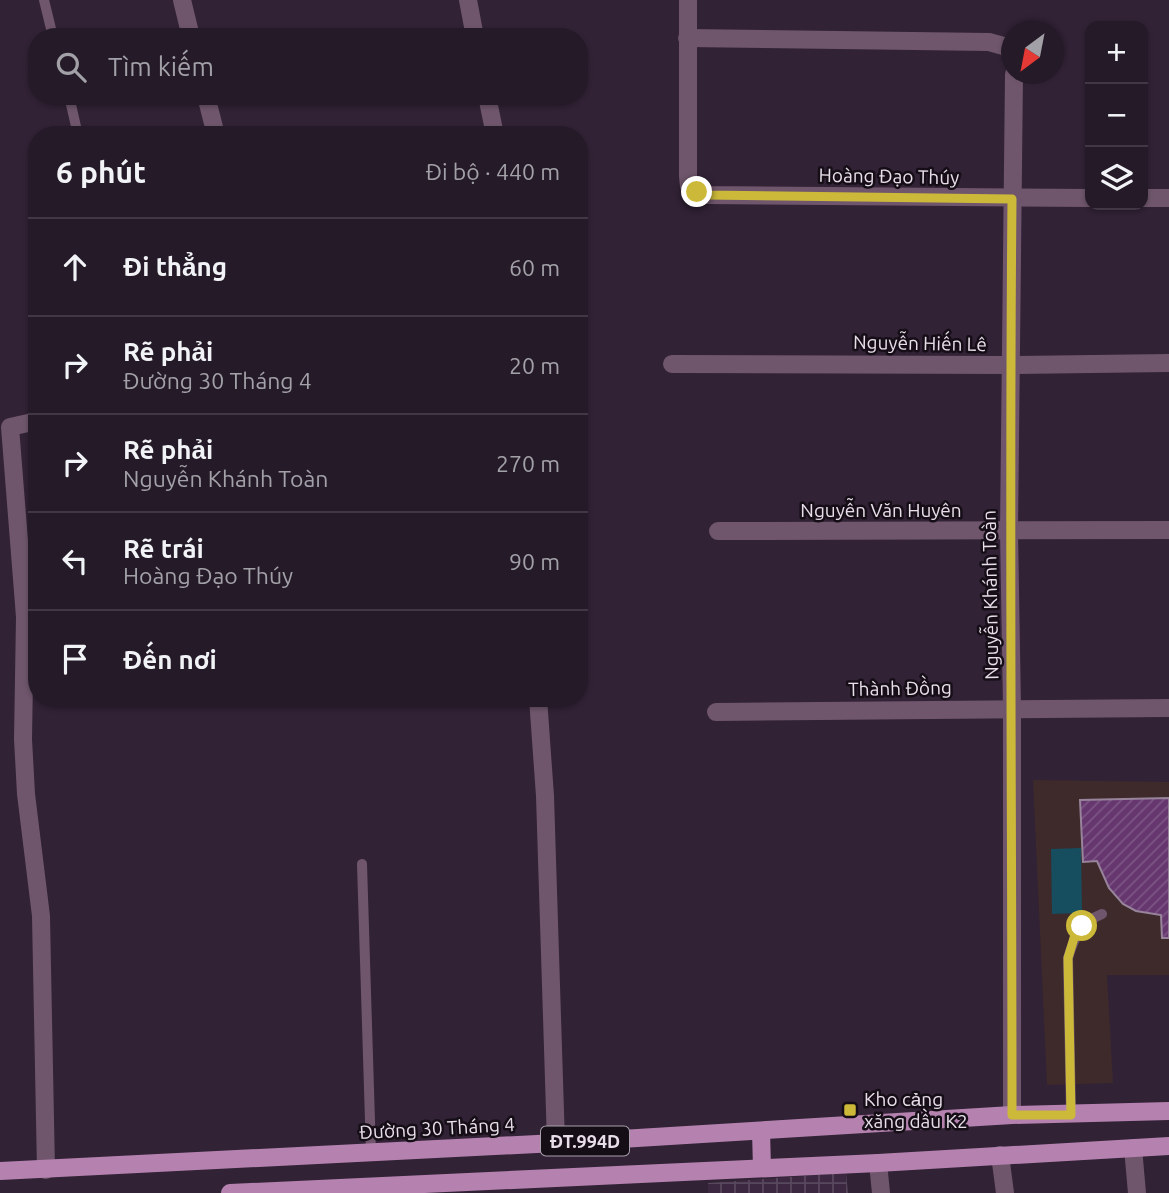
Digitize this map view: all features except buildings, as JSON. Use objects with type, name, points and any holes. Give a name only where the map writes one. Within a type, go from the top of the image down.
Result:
[{"type":"main road","name":"Đường 30 Tháng 4","points":[[0,1171],[556,1143],[1012,1115],[1169,1111]]},
{"type":"main road","points":[[761,1130],[762,1168]]},
{"type":"main road","name":"ĐT.994D","points":[[230,1193],[394,1189],[1169,1146]]},
{"type":"street","points":[[182,0],[189,28]]},
{"type":"street","points":[[468,0],[473,28]]},
{"type":"street","points":[[688,0],[687,38],[989,42],[1001,45]]},
{"type":"street","name":"Hoàng Đạo Thúy","points":[[687,38],[690,186],[706,195],[1085,198]]},
{"type":"street","name":"Nguyễn Khánh Toàn","points":[[1012,1115],[1009,531],[1014,84]]},
{"type":"street","points":[[208,105],[214,126]]},
{"type":"street","points":[[489,105],[493,126]]},
{"type":"street","points":[[1148,198],[1169,198]]},
{"type":"street","name":"Nguyễn Hiến Lê","points":[[671,364],[1169,363]]},
{"type":"street","points":[[28,422],[5,423],[28,606]]},
{"type":"street","name":"Nguyễn Văn Huyên","points":[[718,531],[1169,530]]},
{"type":"street","points":[[28,671],[23,739],[26,794],[41,916],[46,1170]]},
{"type":"street","points":[[539,707],[545,796],[556,1143]]},
{"type":"street","name":"Thành Đồng","points":[[716,712],[1169,708]]},
{"type":"street","points":[[1133,1148],[1137,1193]]},
{"type":"street","points":[[1000,1155],[1005,1193]]},
{"type":"street","points":[[878,1163],[881,1193]]},
{"type":"lane","points":[[44,0],[51,28]]},
{"type":"lane","points":[[71,105],[76,126]]},
{"type":"lane","points":[[362,864],[371,1153]]},
{"type":"lane","points":[[1071,1115],[1068,958],[1074,938],[1082,926],[1102,914]]},
{"type":"shaded area","points":[[1033,780],[1169,782],[1169,975],[1107,975],[1113,1083],[1047,1085]]},
{"type":"shaded area","points":[[846,1173],[848,1193],[708,1193],[708,1183]]},
{"type":"water","points":[[1081,848],[1082,913],[1052,914],[1051,849]]},
{"type":"place","name":"Kho cảng xăng dầu K2","points":[[850,1110]]},
{"type":"route","points":[[697,192],[706,195],[1012,199],[1009,531],[1012,1115],[1071,1115],[1068,958],[1074,938],[1082,926]]}]
